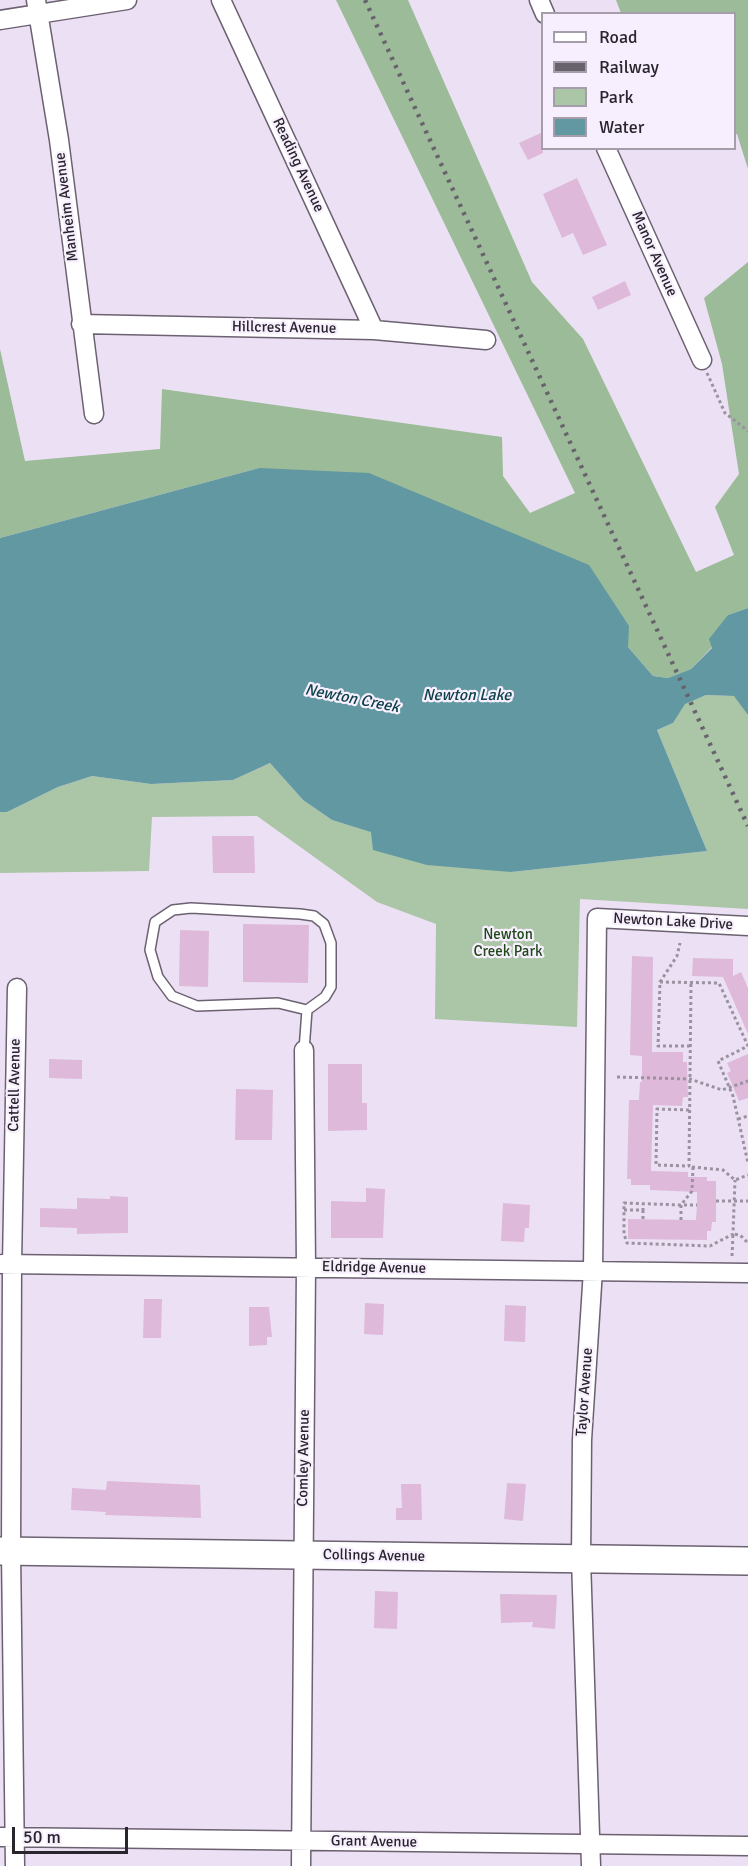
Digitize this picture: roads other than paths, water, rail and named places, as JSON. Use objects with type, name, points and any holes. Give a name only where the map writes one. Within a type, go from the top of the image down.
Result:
[{"type":"main road","name":"Collings Avenue","points":[[5,1552],[748,1561]]},
{"type":"street","points":[[0,20],[37,7],[127,0]]},
{"type":"street","name":"Reading Avenue","points":[[221,0],[374,330]]},
{"type":"street","name":"Manheim Avenue","points":[[37,7],[59,140],[94,414]]},
{"type":"street","name":"Manor Avenue","points":[[607,150],[702,360]]},
{"type":"street","name":"Hillcrest Avenue","points":[[81,324],[374,330],[486,340]]},
{"type":"street","name":"Newton Lake Drive","points":[[597,918],[748,926]]},
{"type":"street","name":"Taylor Avenue","points":[[591,1866],[580,1559],[582,1440],[593,1270],[597,918]]},
{"type":"street","name":"Cattell Avenue","points":[[15,1866],[7,1837],[5,1552],[6,1264],[16,988]]},
{"type":"street","name":"Comley Avenue","points":[[301,1866],[306,1267],[304,1050]]},
{"type":"street","name":"Eldridge Avenue","points":[[6,1264],[593,1270],[748,1274]]},
{"type":"street","name":"Grant Avenue","points":[[7,1837],[748,1846]]},
{"type":"lane","points":[[304,1050],[307,1010],[325,997],[331,987],[329,933],[324,924],[314,916],[191,908],[173,910],[155,922],[150,950],[158,977],[172,996],[197,1006],[278,1003],[307,1010]]},
{"type":"water","name":"Newton Lake","points":[[259,468],[369,473],[589,565],[629,626],[628,647],[653,676],[668,678],[691,669],[712,648],[709,639],[728,615],[748,608],[748,715],[734,696],[706,695],[685,704],[673,723],[657,730],[707,851],[511,872],[427,865],[373,850],[371,832],[332,820],[303,800],[270,763],[233,780],[151,784],[92,776],[58,787],[7,812],[0,812],[0,538]]},
{"type":"railway","points":[[365,0],[748,826]]},
{"type":"water label","name":"Newton Creek","points":[[352,699]]},
{"type":"park label","name":"Newton Creek Park","points":[[508,944]]}]
